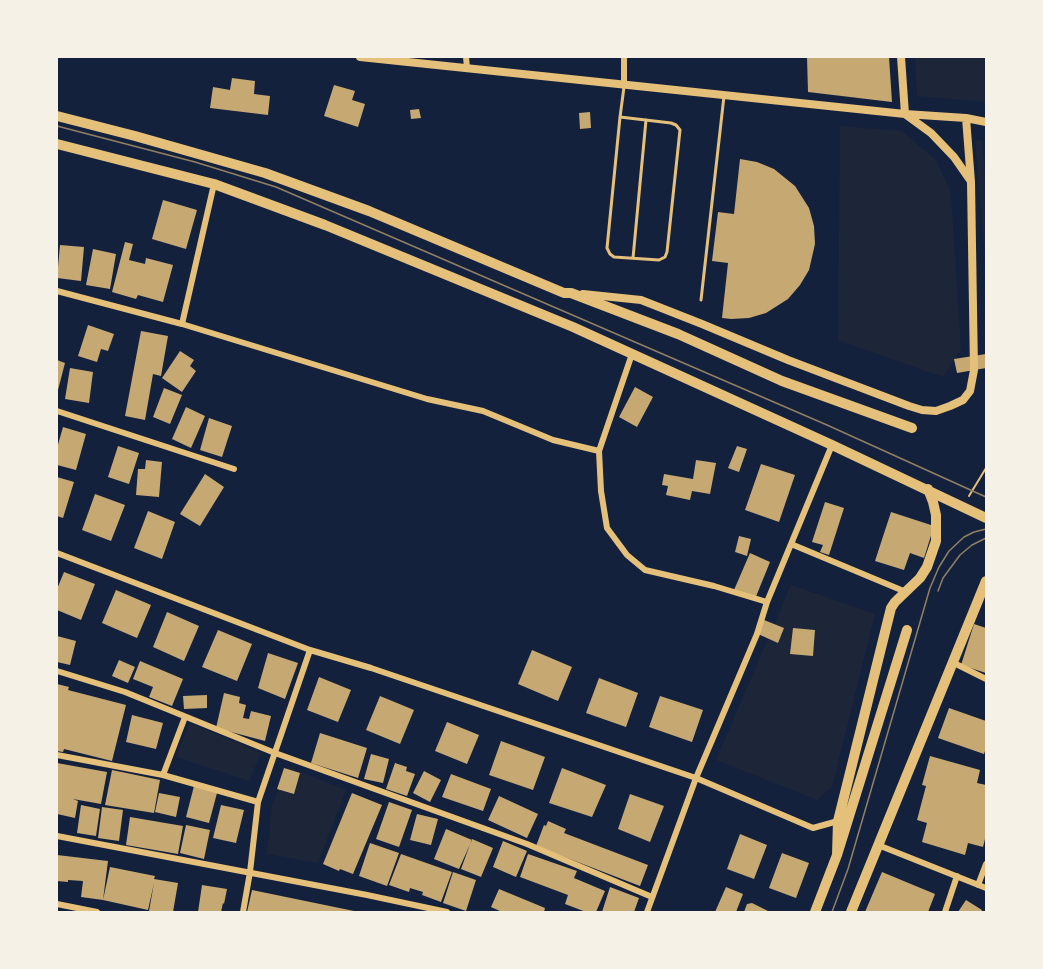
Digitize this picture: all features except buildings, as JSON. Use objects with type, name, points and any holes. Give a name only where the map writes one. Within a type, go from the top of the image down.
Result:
[{"type":"main road","points":[[57,116],[266,173],[369,211],[564,293],[571,293],[678,334],[782,381],[912,428]]},
{"type":"main road","points":[[57,144],[214,184],[326,225],[573,327],[928,489],[986,518]]},
{"type":"main road","points":[[837,855],[838,821],[889,616],[895,602],[920,578],[927,567],[936,541],[936,515],[928,489]]},
{"type":"main road","points":[[852,912],[986,580]]},
{"type":"main road","points":[[815,912],[837,855],[907,630]]},
{"type":"street","points":[[360,57],[905,114],[966,118],[986,122]]},
{"type":"street","points":[[466,57],[467,68]]},
{"type":"street","points":[[624,57],[624,85]]},
{"type":"street","points":[[901,57],[905,114],[931,133],[954,157],[971,182]]},
{"type":"street","points":[[571,293],[641,300],[820,373],[909,406],[936,411],[951,406],[963,400],[970,391],[974,370],[971,182],[966,118]]},
{"type":"street","points":[[182,324],[214,184]]},
{"type":"street","points":[[57,291],[182,324],[427,399],[483,411],[553,440],[599,452]]},
{"type":"street","points":[[632,354],[599,452],[601,490],[607,528],[627,555],[645,570],[714,586],[768,602]]},
{"type":"street","points":[[57,411],[234,469]]},
{"type":"street","points":[[647,912],[696,778],[757,634],[832,445]]},
{"type":"street","points":[[791,544],[906,592]]},
{"type":"street","points":[[57,553],[310,650],[371,668],[696,778],[813,828],[838,821]]},
{"type":"street","points":[[243,912],[258,802],[310,650]]},
{"type":"street","points":[[954,663],[986,679]]},
{"type":"street","points":[[57,671],[125,692],[275,753],[527,844],[652,897]]},
{"type":"street","points":[[163,775],[185,717]]},
{"type":"street","points":[[57,755],[163,775],[258,802]]},
{"type":"street","points":[[57,836],[447,912]]},
{"type":"street","points":[[878,845],[986,888]]},
{"type":"street","points":[[978,885],[986,864]]},
{"type":"street","points":[[945,912],[957,876]]},
{"type":"street","points":[[57,904],[97,912]]},
{"type":"lane","points":[[620,117],[671,123],[680,130],[667,252],[659,260],[614,257],[607,248],[620,117],[624,85]]},
{"type":"lane","points":[[701,300],[724,95]]},
{"type":"lane","points":[[633,258],[646,120]]},
{"type":"shaded area","points":[[915,57],[986,57],[986,102],[917,96]]},
{"type":"shaded area","points":[[840,126],[902,131],[936,160],[951,193],[961,349],[943,377],[838,340]]},
{"type":"shaded area","points":[[975,140],[982,141],[986,185],[986,268]]},
{"type":"shaded area","points":[[791,585],[875,614],[832,787],[817,800],[716,760]]},
{"type":"shaded area","points":[[190,723],[261,753],[249,781],[176,757]]},
{"type":"shaded area","points":[[288,767],[346,790],[318,863],[267,854],[272,805]]},
{"type":"tram line","points":[[57,126],[195,162],[276,187],[827,425],[986,497]]},
{"type":"tram line","points":[[832,912],[848,869],[930,588],[949,551],[964,537],[986,529]]},
{"type":"tram line","points":[[938,591],[943,578],[960,555],[972,545],[986,538]]}]
